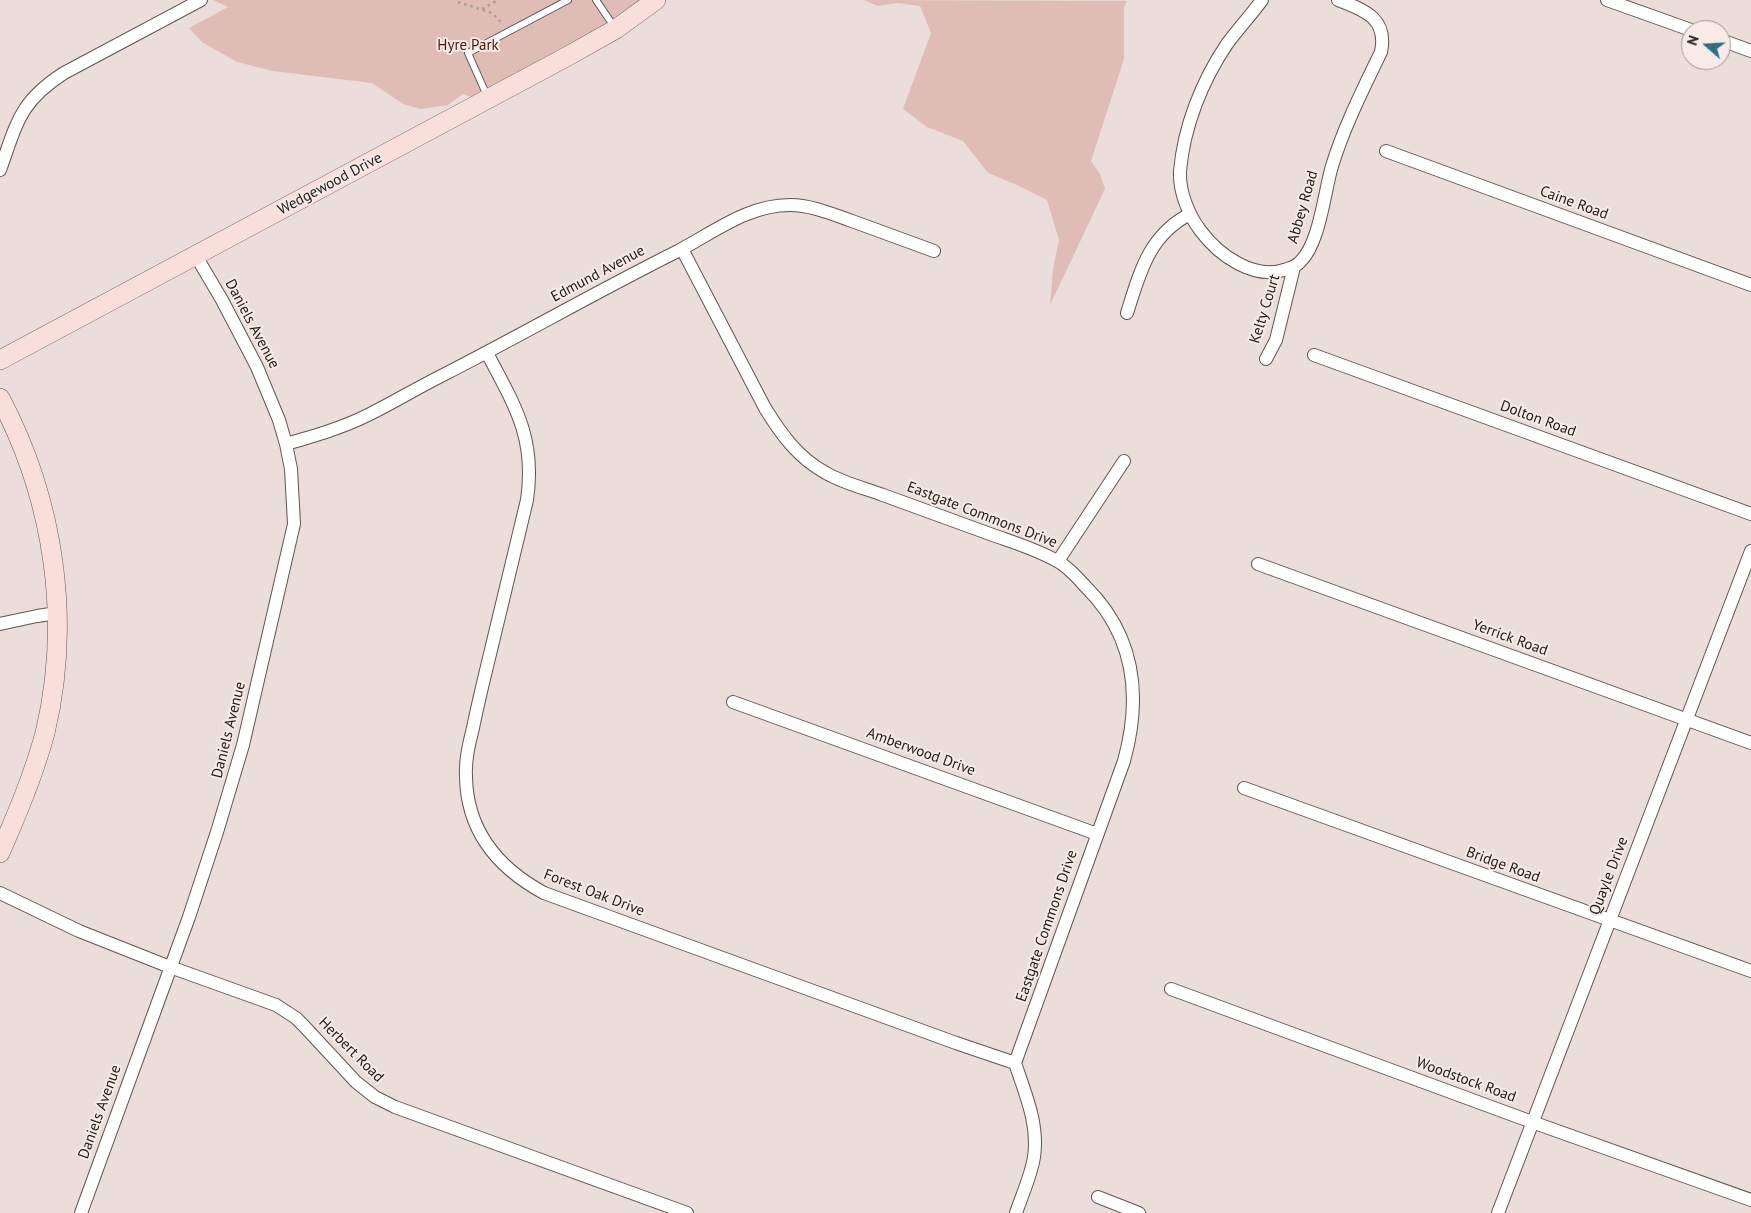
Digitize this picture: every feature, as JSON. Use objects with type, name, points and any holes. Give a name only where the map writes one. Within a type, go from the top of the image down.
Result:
[{"type":"street","points":[[0,170],[20,115],[34,96],[48,83],[201,0]]},
{"type":"street","name":"Wedgewood Drive","points":[[0,360],[616,29],[656,0]]},
{"type":"street","points":[[1262,0],[1227,45],[1209,74],[1195,105],[1185,137],[1180,172],[1181,185],[1190,214],[1208,239],[1226,256],[1246,267],[1268,273],[1280,272],[1294,267]]},
{"type":"street","name":"Abbey Road","points":[[1294,267],[1304,258],[1312,242],[1332,166],[1349,121],[1381,52],[1383,41],[1380,28],[1372,16],[1362,9],[1338,0]]},
{"type":"street","points":[[1607,0],[1681,26]]},
{"type":"street","points":[[1731,44],[1751,51]]},
{"type":"street","name":"Caine Road","points":[[1386,151],[1751,285]]},
{"type":"street","name":"Edmund Avenue","points":[[286,444],[317,435],[368,415],[752,211],[790,205],[824,211],[934,251]]},
{"type":"street","points":[[1127,313],[1140,272],[1148,255],[1170,226],[1190,214]]},
{"type":"street","name":"Eastgate Commons Drive","points":[[682,249],[765,408],[780,432],[806,460],[836,478],[1058,561],[1093,594],[1109,616],[1123,644],[1130,668],[1134,693],[1130,740],[1015,1062]]},
{"type":"street","name":"Daniels Avenue","points":[[81,1213],[215,840],[234,778],[294,524],[294,500],[286,444],[270,396],[222,300],[196,256]]},
{"type":"street","name":"Kelty Court","points":[[1266,359],[1276,340],[1294,267]]},
{"type":"street","name":"Forest Oak Drive","points":[[487,353],[511,398],[523,427],[529,453],[530,478],[527,500],[467,754],[466,777],[469,802],[478,829],[488,847],[514,875],[544,893],[956,1043],[1015,1062]]},
{"type":"street","name":"Dolton Road","points":[[1314,355],[1751,514]]},
{"type":"street","points":[[0,398],[30,466],[43,506],[54,568],[57,613],[54,678],[44,734],[23,798],[0,854]]},
{"type":"street","points":[[1058,561],[1124,461]]},
{"type":"street","name":"Quayle Drive","points":[[1498,1213],[1751,551]]},
{"type":"street","name":"Yerrick Road","points":[[1258,564],[1751,743]]},
{"type":"street","points":[[0,624],[57,613]]},
{"type":"street","name":"Amberwood Drive","points":[[734,702],[1096,834]]},
{"type":"street","name":"Bridge Road","points":[[1244,788],[1751,972]]},
{"type":"street","name":"Herbert Road","points":[[0,893],[80,931],[170,967],[266,1000],[286,1010],[304,1026],[356,1082],[375,1097],[395,1107],[687,1213]]},
{"type":"street","name":"Woodstock Road","points":[[1171,989],[1532,1122],[1577,1136],[1751,1200]]},
{"type":"street","points":[[1015,1062],[1031,1111],[1035,1136],[1034,1160],[1016,1213]]},
{"type":"street","points":[[1098,1197],[1139,1213]]},
{"type":"lane","points":[[488,99],[468,53],[568,0]]},
{"type":"lane","points":[[596,0],[616,29]]},
{"type":"path","points":[[482,9],[498,0]]},
{"type":"path","points":[[458,2],[492,13],[509,31]]},
{"type":"green space","name":"Hyre Park","points":[[213,0],[641,0],[585,37],[471,97],[463,94],[448,105],[421,109],[403,104],[372,83],[273,71],[237,62],[202,42],[189,28],[228,7]]},
{"type":"green space","points":[[864,0],[1127,1],[1124,7],[1124,59],[1091,161],[1100,174],[1105,189],[1050,305],[1053,269],[1059,240],[1047,200],[988,173],[963,141],[927,127],[903,109],[931,33],[920,6],[897,3],[878,6]]}]
